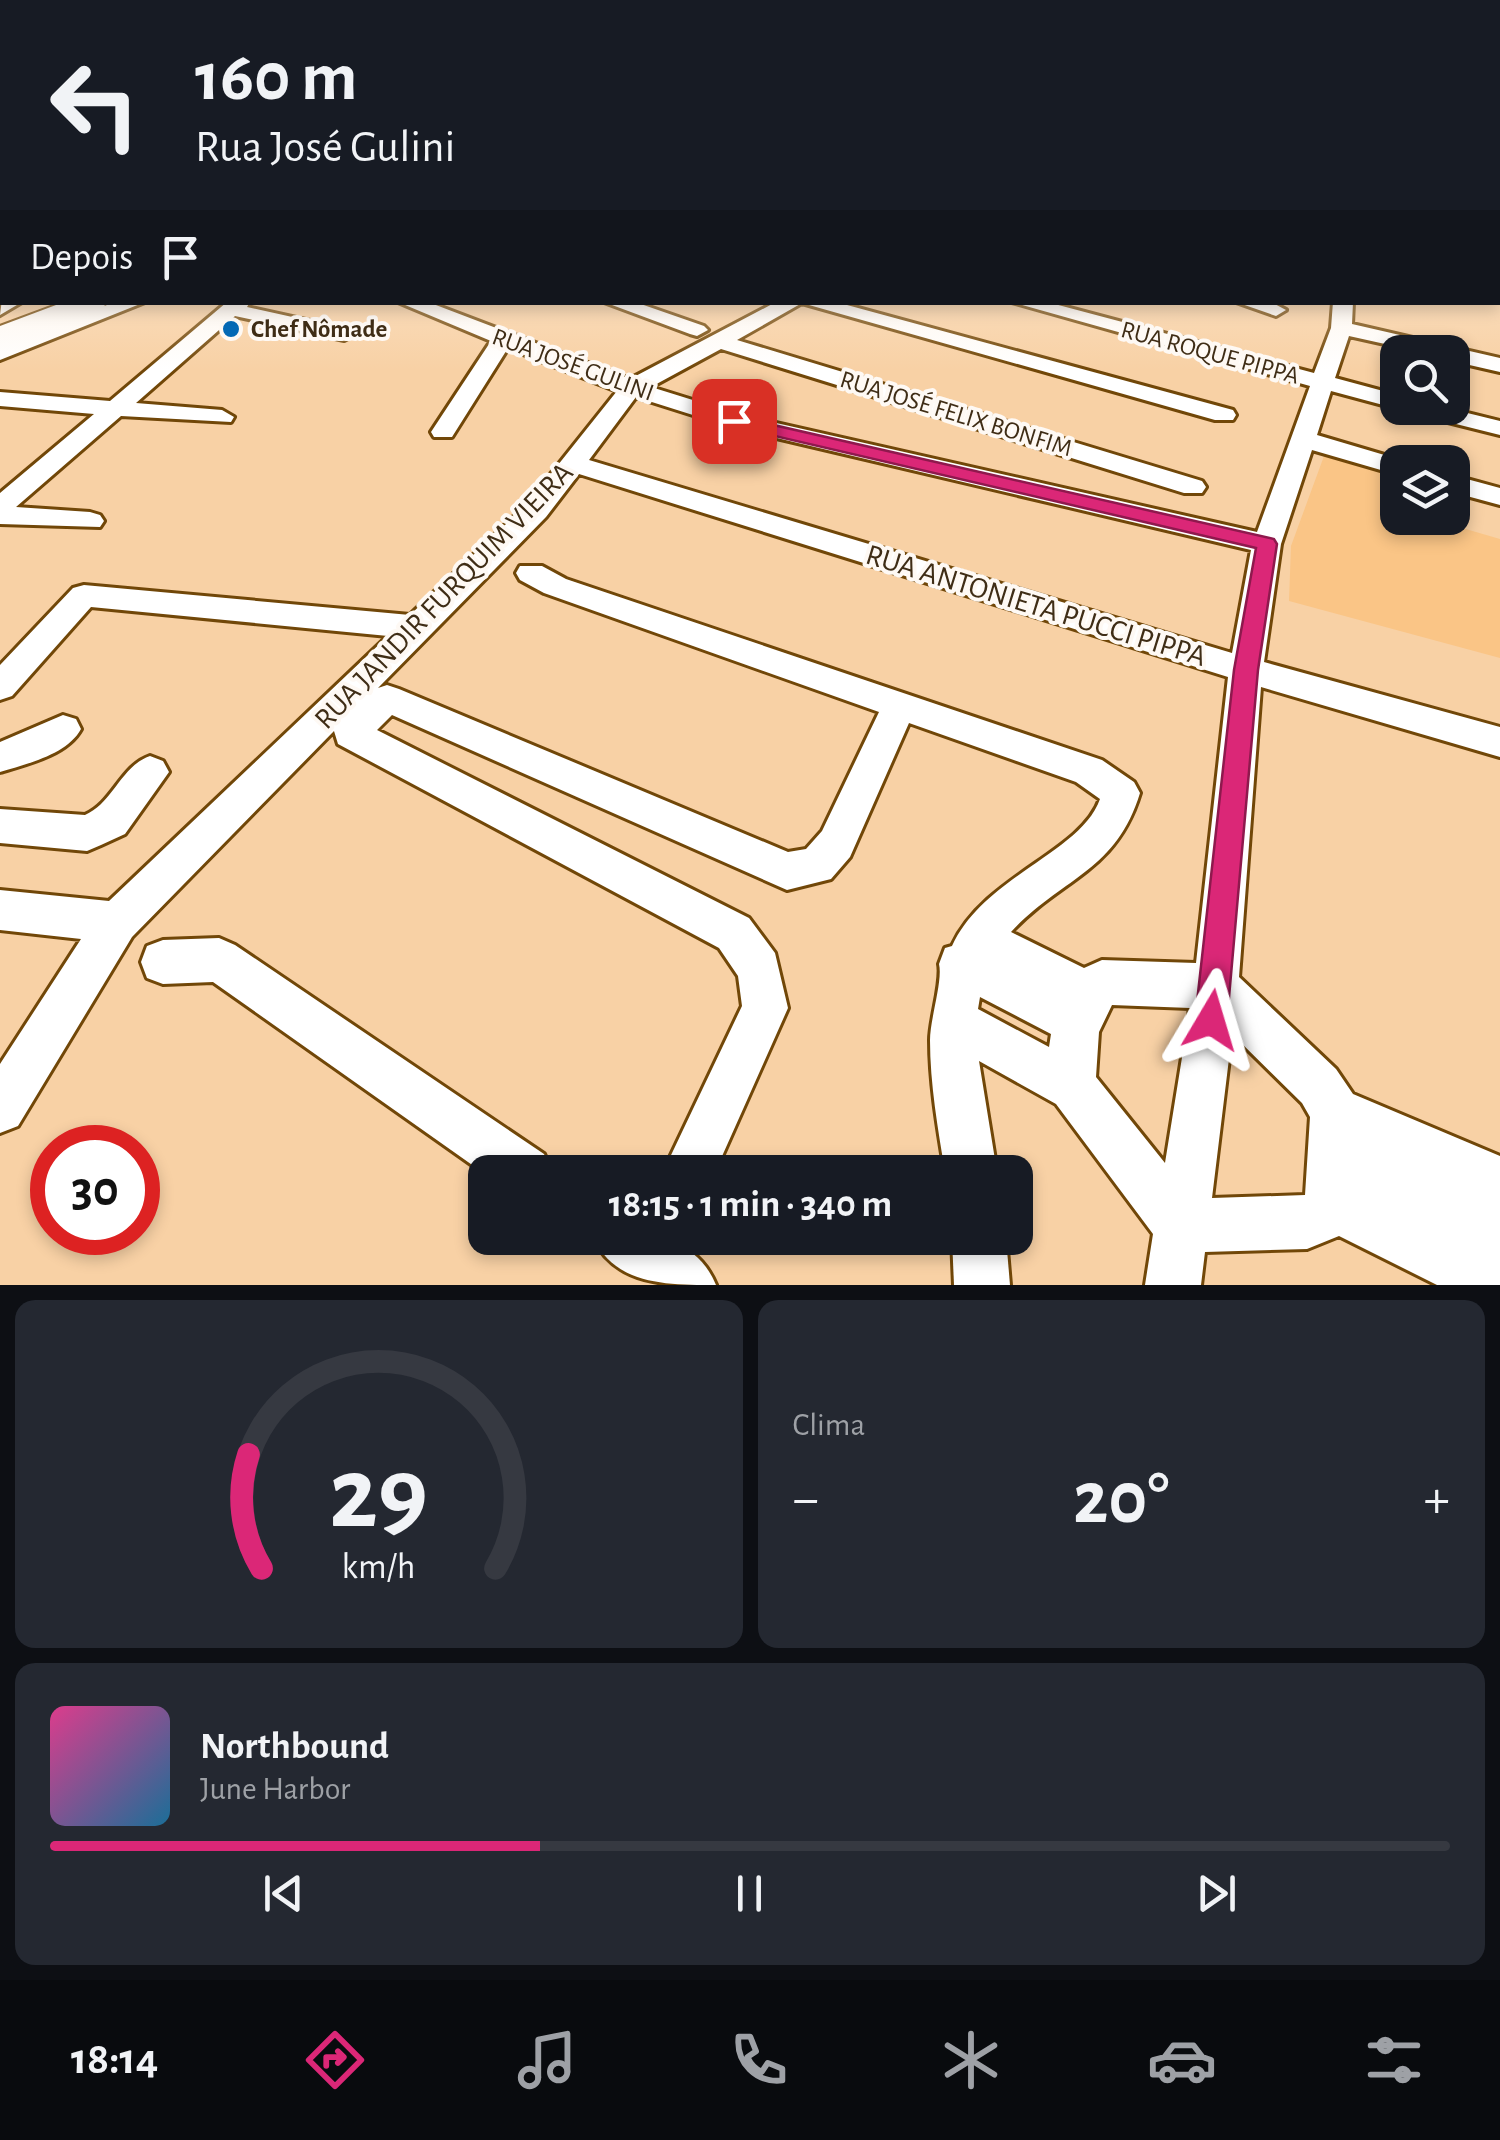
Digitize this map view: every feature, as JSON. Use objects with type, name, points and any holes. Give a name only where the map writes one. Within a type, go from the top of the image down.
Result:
[{"type":"highway","points":[[0,328],[62,305]]},
{"type":"highway","points":[[0,337],[85,305]]},
{"type":"street","points":[[0,353],[127,305]]},
{"type":"street","name":"RUA JOSÉ GULINI","points":[[423,305],[631,388],[734,421],[1266,544]]},
{"type":"street","name":"RUA JOSÉ FELIX BONFIM","points":[[622,305],[708,336],[1193,487]]},
{"type":"street","name":"RUA JANDIR FURQUIM VIEIRA","points":[[0,1108],[117,922],[536,511],[631,388],[708,336],[785,305]]},
{"type":"street","points":[[822,305],[1224,415]]},
{"type":"street","name":"RUA ROQUE PIPPA","points":[[1033,305],[1380,397]]},
{"type":"street","points":[[1257,305],[1276,310]]},
{"type":"street","points":[[0,507],[234,306],[344,334]]},
{"type":"street","points":[[1173,1285],[1216,986],[1246,670],[1266,544],[1342,315],[1399,335]]},
{"type":"street","points":[[443,432],[503,339]]},
{"type":"street","points":[[1470,357],[1500,364]]},
{"type":"street","points":[[0,399],[222,417]]},
{"type":"street","points":[[1470,420],[1500,428]]},
{"type":"street","points":[[1303,439],[1380,461]]},
{"type":"street","name":"RUA ANTONIETA PUCCI PIPPA","points":[[574,464],[1246,670],[1500,742]]},
{"type":"street","points":[[1470,488],[1500,496]]},
{"type":"street","points":[[0,515],[90,520]]},
{"type":"street","points":[[531,574],[555,586],[1088,770],[1120,793],[1111,826],[995,918],[971,952],[954,1021],[955,1066],[968,1155]]},
{"type":"street","points":[[0,687],[84,596],[418,627]]},
{"type":"street","points":[[697,1155],[765,1008],[759,969],[734,933],[352,734],[387,698],[787,871],[817,866],[836,844],[900,705]]},
{"type":"street","points":[[0,756],[27,748],[63,729]]},
{"type":"street","points":[[0,826],[87,834],[112,822],[150,772]]},
{"type":"street","points":[[0,910],[117,922]]},
{"type":"street","points":[[971,952],[1083,1008]]},
{"type":"street","points":[[162,962],[219,960],[501,1155]]},
{"type":"street","points":[[1072,1087],[1070,1062],[1083,1008],[1102,982],[1216,986],[1319,1086],[1333,1157],[1323,1216],[1308,1222],[1181,1226]]},
{"type":"street","points":[[954,1021],[1072,1087],[1181,1226]]},
{"type":"street","points":[[1333,1157],[1500,1182]]},
{"type":"street","points":[[1333,1157],[1500,1232]]},
{"type":"street","points":[[1333,1157],[1497,1285]]},
{"type":"street","points":[[980,1255],[982,1285]]},
{"type":"shaded area","points":[[1324,456],[1380,471],[1380,535],[1470,535],[1470,530],[1500,539],[1500,658],[1289,601],[1291,546]]},
{"type":"place","name":"Chef Nômade","points":[[231,329]]},
{"type":"route","points":[[734,421],[1266,544],[1246,670],[1211,1020]]}]
